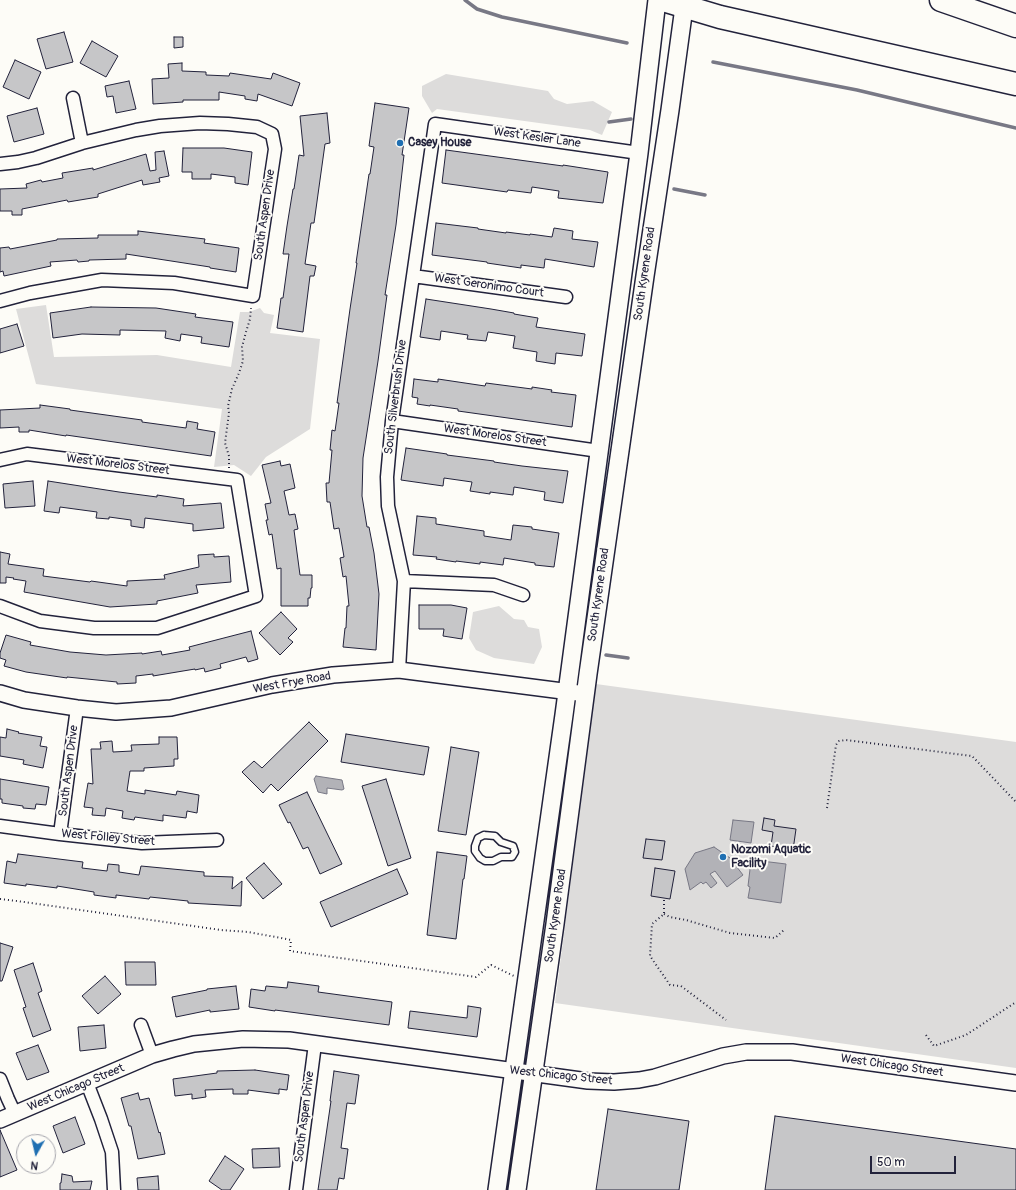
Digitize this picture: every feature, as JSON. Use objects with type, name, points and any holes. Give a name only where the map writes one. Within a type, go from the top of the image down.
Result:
[{"type":"highway","points":[[663,0],[684,3],[720,17],[1016,84]]},
{"type":"highway","points":[[941,0],[1016,26]]},
{"type":"main road","name":"South Kyrene Road","points":[[497,1190],[567,691],[639,153],[657,0]]},
{"type":"main road","name":"South Kyrene Road","points":[[517,1190],[684,3]]},
{"type":"main road","points":[[639,153],[647,184],[638,260],[645,276]]},
{"type":"street","points":[[0,164],[36,158],[82,143],[72,98]]},
{"type":"street","name":"South Aspen Drive","points":[[82,143],[148,128],[200,123],[257,127],[272,134],[275,149],[253,296]]},
{"type":"street","name":"West Kesler Lane","points":[[435,124],[639,153]]},
{"type":"street","name":"South Silverbrush Drive","points":[[399,670],[404,581],[388,506],[387,477],[392,421],[435,124]]},
{"type":"street","name":"West Geronimo Court","points":[[413,276],[566,297]]},
{"type":"street","points":[[0,301],[30,293],[102,280],[174,283],[253,296]]},
{"type":"street","name":"West Morelos Street","points":[[392,421],[598,451]]},
{"type":"street","name":"West Morelos Street","points":[[0,460],[28,454],[234,480]]},
{"type":"street","points":[[0,606],[40,621],[94,628],[157,628],[256,596],[234,480]]},
{"type":"street","points":[[404,581],[494,585],[523,595]]},
{"type":"street","name":"West Frye Road","points":[[0,693],[24,700],[116,712],[171,708],[272,685],[333,675],[399,670],[586,694]]},
{"type":"street","name":"South Aspen Drive","points":[[60,834],[77,708]]},
{"type":"street","name":"West Folley Street","points":[[0,826],[142,843],[217,840]]},
{"type":"street","points":[[141,1025],[152,1055]]},
{"type":"street","name":"West Chicago Street","points":[[0,1120],[152,1055],[194,1044],[243,1039],[289,1040],[588,1081],[614,1082],[654,1077],[723,1056],[746,1052],[792,1052],[1016,1083]]},
{"type":"street","name":"South Aspen Drive","points":[[296,1190],[314,1044]]},
{"type":"street","points":[[0,1079],[15,1114]]},
{"type":"street","points":[[87,1083],[102,1119],[112,1152],[114,1190]]},
{"type":"lane","points":[[484,835],[495,836],[501,842],[513,846],[515,852],[512,857],[501,857],[493,861],[485,861],[480,858],[475,851],[475,846],[478,838],[484,835]]},
{"type":"path","points":[[234,480],[225,443],[229,413],[228,406],[232,389],[243,361],[242,347],[250,319],[253,296]]},
{"type":"path","points":[[827,808],[836,745],[839,741],[846,740],[972,756],[1016,802]]},
{"type":"path","points":[[0,899],[220,930],[248,932],[290,940],[290,951],[476,977],[491,965],[515,977],[526,979]]},
{"type":"path","points":[[664,900],[664,914]]},
{"type":"path","points":[[664,914],[670,917],[686,920],[730,933],[775,938],[784,930]]},
{"type":"path","points":[[664,914],[652,924],[650,956],[670,984],[681,986],[726,1020]]},
{"type":"path","points":[[926,1035],[934,1046],[966,1035],[1016,1002]]},
{"type":"shaded area","points":[[446,74],[548,91],[554,99],[567,104],[593,101],[612,112],[602,135],[590,130],[437,109],[432,113],[422,96],[422,86]]},
{"type":"shaded area","points":[[46,305],[54,357],[157,355],[231,367],[240,312],[249,312],[260,308],[264,313],[274,315],[270,333],[320,339],[310,429],[266,457],[251,476],[234,465],[214,467],[222,409],[36,384],[16,309]]},
{"type":"shaded area","points":[[499,606],[514,619],[524,620],[528,627],[539,629],[542,647],[534,664],[494,658],[476,650],[469,638],[473,612]]},
{"type":"shaded area","points":[[596,684],[1016,742],[1016,1068],[555,1003]]},
{"type":"shaded area","points":[[316,776],[342,780],[344,789],[327,788],[327,794],[318,792],[314,779]]},
{"type":"shaded area","points":[[733,820],[754,822],[751,843],[730,840]]},
{"type":"shaded area","points":[[714,847],[730,858],[743,875],[727,887],[715,871],[710,874],[717,883],[711,888],[706,882],[703,884],[701,882],[690,890],[685,869],[695,853]]},
{"type":"shaded area","points":[[753,860],[786,864],[781,903],[748,898],[751,861],[753,862]]},
{"type":"building","points":[[64,32],[73,62],[46,69],[37,39]]},
{"type":"building","points":[[174,37],[183,37],[183,47],[174,48]]},
{"type":"building","points":[[92,41],[118,56],[106,77],[80,63]]},
{"type":"building","points":[[15,60],[41,72],[29,99],[3,87]]},
{"type":"building","points":[[182,63],[182,71],[206,72],[206,75],[229,76],[230,73],[271,79],[273,73],[300,83],[292,106],[258,94],[257,101],[245,99],[245,96],[219,92],[219,100],[183,100],[183,102],[153,104],[152,79],[169,78],[168,64]]},
{"type":"building","points":[[129,81],[136,109],[116,113],[113,96],[107,97],[105,86]]},
{"type":"building","points":[[375,103],[409,108],[402,155],[404,155],[396,225],[385,295],[387,295],[363,458],[362,496],[367,527],[369,527],[374,553],[379,594],[376,650],[343,647],[347,606],[349,606],[346,576],[343,577],[340,558],[344,557],[339,528],[334,529],[330,502],[327,502],[326,483],[329,483],[332,430],[335,431],[339,403],[337,403],[356,263],[374,147],[369,146]]},
{"type":"building","points":[[37,108],[44,134],[14,142],[7,116]]},
{"type":"building","points":[[327,113],[330,143],[325,144],[314,223],[311,223],[305,264],[316,266],[314,276],[310,276],[303,332],[277,328],[289,254],[283,254],[287,226],[299,155],[304,156],[300,116]]},
{"type":"building","points":[[183,148],[224,148],[252,152],[248,185],[235,183],[235,177],[211,174],[211,179],[192,179],[192,172],[182,172]]},
{"type":"building","points":[[446,150],[608,172],[603,203],[558,198],[559,191],[532,187],[531,193],[508,190],[507,192],[442,183]]},
{"type":"building","points":[[164,151],[169,176],[159,178],[160,182],[143,185],[142,180],[98,194],[98,197],[68,202],[67,200],[22,209],[22,215],[12,215],[12,211],[0,211],[0,189],[27,188],[26,184],[41,180],[42,182],[63,178],[62,173],[93,168],[93,170],[146,154],[150,171],[156,170],[155,152]]},
{"type":"building","points":[[436,223],[506,233],[552,237],[554,228],[573,231],[572,239],[598,242],[594,267],[545,259],[544,268],[521,265],[521,268],[432,255]]},
{"type":"building","points":[[138,231],[205,239],[204,243],[239,248],[236,272],[126,254],[126,259],[50,262],[51,266],[4,276],[3,271],[0,272],[0,248],[9,247],[10,249],[57,239],[98,238],[98,235],[138,235]]},
{"type":"building","points":[[426,299],[538,318],[536,327],[585,334],[582,356],[556,353],[555,364],[536,361],[537,352],[513,348],[515,336],[488,332],[486,341],[467,339],[468,335],[441,331],[440,340],[420,337]]},
{"type":"building","points":[[91,307],[156,308],[196,314],[195,317],[233,322],[229,347],[201,343],[202,337],[181,334],[180,341],[165,338],[166,331],[120,330],[120,335],[82,334],[53,338],[50,313]]},
{"type":"building","points":[[17,324],[24,346],[0,353],[0,329]]},
{"type":"building","points":[[414,379],[438,382],[438,379],[485,386],[486,383],[532,389],[532,387],[552,390],[551,392],[576,395],[572,427],[417,404],[418,398],[412,397]]},
{"type":"building","points":[[40,405],[186,428],[187,421],[198,423],[197,429],[215,432],[211,456],[29,430],[29,432],[19,432],[19,427],[0,428],[0,410],[40,408]]},
{"type":"building","points":[[406,448],[522,466],[568,471],[563,503],[544,500],[545,492],[514,487],[513,495],[490,492],[490,494],[470,491],[472,482],[444,478],[443,486],[401,480]]},
{"type":"building","points":[[280,461],[281,466],[290,464],[295,488],[284,491],[289,515],[295,514],[298,529],[294,530],[300,575],[312,575],[312,588],[310,598],[308,598],[308,606],[281,606],[281,568],[277,569],[272,534],[269,535],[266,520],[268,520],[265,504],[271,503],[262,465]]},
{"type":"building","points":[[33,481],[35,506],[5,508],[3,484]]},
{"type":"building","points":[[48,481],[119,492],[184,499],[183,506],[221,503],[224,528],[193,531],[193,524],[145,518],[144,528],[131,526],[131,520],[109,517],[109,519],[96,518],[97,512],[60,507],[59,513],[44,511]]},
{"type":"building","points":[[417,516],[436,518],[436,524],[484,531],[484,536],[511,540],[513,525],[532,527],[532,529],[559,533],[554,567],[535,565],[535,563],[504,558],[503,565],[480,562],[480,564],[456,562],[436,559],[437,557],[413,555]]},
{"type":"building","points":[[0,552],[10,554],[8,564],[44,569],[43,576],[127,586],[127,581],[165,579],[164,575],[199,567],[198,555],[214,554],[214,557],[229,556],[231,582],[196,585],[198,593],[157,601],[157,604],[110,607],[24,592],[26,581],[13,579],[14,578],[6,577],[6,583],[0,583]]},
{"type":"building","points":[[419,605],[451,605],[467,608],[462,639],[443,636],[444,629],[419,629]]},
{"type":"building","points":[[281,612],[297,629],[288,638],[293,642],[280,655],[259,633]]},
{"type":"building","points":[[251,631],[258,659],[248,662],[246,657],[220,664],[221,668],[205,672],[204,668],[153,676],[153,674],[136,676],[136,683],[117,684],[117,682],[67,678],[26,672],[4,666],[6,660],[0,658],[0,653],[6,635],[31,642],[30,645],[70,652],[106,655],[142,654],[161,651],[162,655],[190,650],[189,647]]},
{"type":"building","points":[[309,722],[328,741],[278,791],[271,784],[263,793],[242,772],[254,761],[262,768]]},
{"type":"building","points":[[7,729],[19,732],[18,733],[42,737],[40,746],[47,747],[43,768],[23,764],[24,760],[0,756],[0,737],[6,738]]},
{"type":"building","points":[[346,734],[429,747],[424,775],[341,762]]},
{"type":"building","points":[[159,737],[177,737],[178,759],[174,759],[174,766],[144,768],[144,771],[130,771],[127,791],[145,794],[145,790],[176,795],[177,791],[199,795],[197,813],[187,811],[186,818],[163,815],[163,821],[135,817],[134,820],[122,818],[123,811],[106,808],[105,816],[92,815],[93,808],[84,807],[88,783],[93,784],[91,749],[101,749],[100,742],[112,741],[113,752],[132,751],[131,745],[159,744]]},
{"type":"building","points":[[451,747],[479,752],[466,835],[438,831]]},
{"type":"building","points":[[0,779],[49,787],[46,805],[36,804],[35,809],[2,803],[2,799],[0,799]]},
{"type":"building","points":[[386,779],[411,858],[388,866],[362,786]]},
{"type":"building","points":[[307,792],[342,864],[320,874],[308,847],[303,849],[290,822],[288,823],[279,805]]},
{"type":"building","points":[[764,818],[775,820],[774,826],[796,829],[793,850],[771,846],[773,832],[762,830]]},
{"type":"building","points":[[646,839],[665,841],[662,860],[643,858]]},
{"type":"building","points":[[437,852],[467,856],[456,939],[427,935]]},
{"type":"building","points":[[18,854],[83,862],[82,868],[107,871],[108,864],[119,865],[119,872],[139,875],[141,866],[204,872],[204,876],[233,877],[232,889],[242,881],[241,906],[188,903],[188,901],[150,897],[149,899],[116,895],[116,898],[94,895],[94,892],[57,886],[57,888],[4,883],[7,861],[16,863]]},
{"type":"building","points":[[264,863],[282,884],[263,899],[246,878]]},
{"type":"building","points":[[655,868],[675,871],[670,899],[651,896]]},
{"type":"building","points":[[397,869],[408,894],[331,927],[320,902]]},
{"type":"building","points":[[0,943],[13,947],[2,981],[0,981]]},
{"type":"building","points":[[125,962],[155,962],[156,985],[126,985]]},
{"type":"building","points":[[33,963],[42,991],[38,993],[51,1030],[33,1037],[23,1008],[26,1007],[14,970]]},
{"type":"building","points":[[105,976],[121,994],[98,1014],[82,996]]},
{"type":"building","points":[[288,982],[319,986],[318,992],[392,1002],[389,1025],[249,1007],[251,989],[265,991],[266,986],[287,988]]},
{"type":"building","points":[[236,986],[239,1009],[210,1012],[210,1010],[176,1017],[172,997],[207,989]]},
{"type":"building","points":[[468,1006],[481,1008],[477,1037],[408,1028],[410,1011],[467,1018]]},
{"type":"building","points":[[104,1025],[106,1048],[80,1051],[78,1027]]},
{"type":"building","points":[[38,1045],[49,1072],[27,1080],[16,1053]]},
{"type":"building","points":[[255,1070],[289,1075],[287,1090],[279,1089],[279,1094],[248,1090],[248,1094],[233,1094],[233,1089],[205,1090],[206,1097],[192,1099],[192,1094],[175,1096],[173,1079],[217,1073],[217,1071]]},
{"type":"building","points":[[334,1071],[359,1075],[355,1104],[347,1103],[341,1148],[348,1149],[344,1179],[339,1178],[337,1190],[318,1190],[331,1101]]},
{"type":"building","points":[[138,1093],[140,1100],[149,1098],[159,1133],[160,1132],[165,1154],[138,1159],[131,1126],[129,1126],[121,1098]]},
{"type":"building","points":[[608,1109],[689,1121],[679,1190],[596,1190]]},
{"type":"building","points":[[775,1116],[1016,1149],[1016,1190],[765,1190]]},
{"type":"building","points":[[75,1117],[85,1144],[63,1153],[53,1126]]},
{"type":"building","points":[[0,1130],[16,1170],[0,1177]]},
{"type":"building","points":[[279,1148],[280,1167],[253,1168],[252,1149]]},
{"type":"building","points":[[225,1156],[244,1169],[230,1190],[222,1190],[209,1181]]},
{"type":"building","points":[[62,1174],[72,1176],[73,1182],[92,1181],[90,1190],[60,1190]]},
{"type":"building","points":[[158,1176],[159,1190],[138,1190],[137,1178]]},
{"type":"waterway","points":[[465,0],[477,9],[502,17],[627,43]]},
{"type":"waterway","points":[[713,62],[857,90],[1016,128]]},
{"type":"waterway","points":[[609,122],[631,119]]},
{"type":"waterway","points":[[674,189],[705,195]]},
{"type":"waterway","points":[[606,655],[628,658]]},
{"type":"place","name":"Casey House","points":[[400,143]]},
{"type":"place","name":"Nozomi Aquatic Facility","points":[[723,857]]}]
